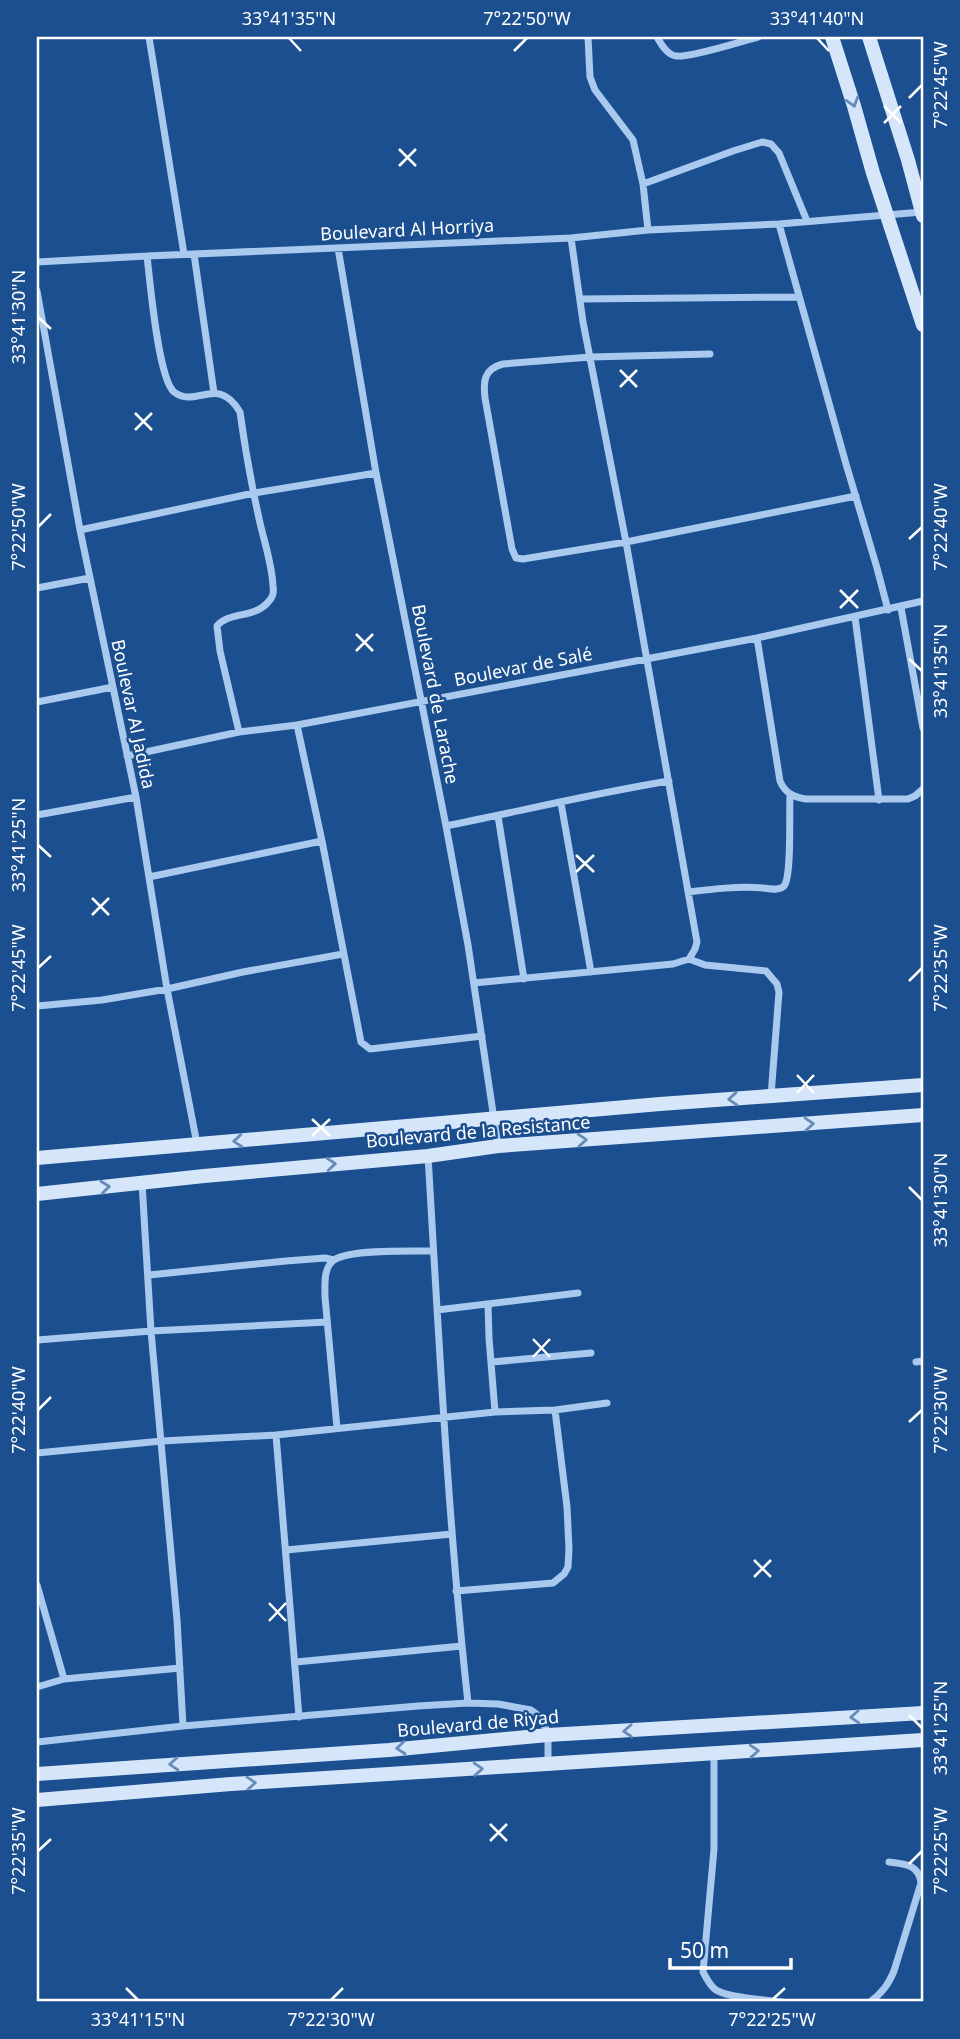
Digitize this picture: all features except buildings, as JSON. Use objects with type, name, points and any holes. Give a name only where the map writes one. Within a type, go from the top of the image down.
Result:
[{"type":"main road","points":[[832,37],[923,325]]},
{"type":"main road","points":[[869,37],[923,214]]},
{"type":"main road","name":"Boulevard de la Resistance","points":[[37,1158],[660,1104],[923,1085]]},
{"type":"main road","name":"Boulevard de la Resistance","points":[[37,1194],[428,1156],[498,1146],[923,1115]]},
{"type":"main road","name":"Boulevard de Riyad","points":[[37,1774],[389,1750],[548,1735],[923,1713]]},
{"type":"main road","points":[[37,1800],[231,1784],[923,1740]]},
{"type":"street","points":[[149,37],[184,254]]},
{"type":"street","points":[[588,37],[590,77],[595,90],[634,140],[643,184],[648,230]]},
{"type":"street","points":[[657,37],[666,50],[676,56],[758,37]]},
{"type":"street","points":[[643,184],[733,150],[766,143],[775,147],[779,153],[807,220]]},
{"type":"street","name":"Boulevard Al Horriya","points":[[37,262],[571,238],[648,230],[923,214]]},
{"type":"street","points":[[779,224],[888,610]]},
{"type":"street","points":[[571,238],[688,892],[696,942],[689,959]]},
{"type":"street","name":"Boulevard de Larache","points":[[338,248],[376,473],[446,826],[474,983],[498,1146]]},
{"type":"street","points":[[194,254],[214,393]]},
{"type":"street","points":[[147,256],[158,342],[168,385],[176,394],[183,396],[221,393],[228,397],[240,412],[274,590],[272,598],[259,610],[222,621],[218,626],[220,651],[239,732]]},
{"type":"street","name":"Boulevar Al Jadida","points":[[37,291],[80,530],[136,797],[167,989],[197,1144]]},
{"type":"street","points":[[580,299],[799,297]]},
{"type":"street","points":[[710,354],[590,356],[503,364],[495,366],[485,376],[485,398],[512,549],[516,558],[626,542],[856,496]]},
{"type":"street","points":[[80,530],[254,494],[376,473]]},
{"type":"street","points":[[37,588],[90,578]]},
{"type":"street","name":"Boulevar de Salé","points":[[127,756],[239,732],[297,725],[757,638],[923,601]]},
{"type":"street","points":[[901,608],[923,728]]},
{"type":"street","points":[[855,617],[879,800]]},
{"type":"street","points":[[757,638],[780,781],[790,795],[806,799],[908,799],[923,789]]},
{"type":"street","points":[[37,702],[113,687]]},
{"type":"street","points":[[297,725],[359,1036],[364,1046],[370,1049],[482,1036]]},
{"type":"street","points":[[446,826],[608,791],[669,781]]},
{"type":"street","points":[[688,892],[782,888],[788,877],[789,866],[790,795]]},
{"type":"street","points":[[37,815],[136,797]]},
{"type":"street","points":[[561,803],[591,972]]},
{"type":"street","points":[[498,816],[523,979]]},
{"type":"street","points":[[149,877],[322,841]]},
{"type":"street","points":[[37,1006],[102,1000],[167,989],[343,954]]},
{"type":"street","points":[[474,983],[651,967],[689,959],[705,965],[766,971],[777,984],[779,992],[771,1096]]},
{"type":"street","points":[[428,1156],[443,1418],[456,1591],[468,1703]]},
{"type":"street","points":[[142,1182],[151,1331],[183,1726]]},
{"type":"street","points":[[149,1275],[325,1258],[334,1260],[364,1253],[433,1251]]},
{"type":"street","points":[[334,1260],[325,1278],[337,1428]]},
{"type":"street","points":[[437,1310],[578,1293]]},
{"type":"street","points":[[488,1304],[495,1412]]},
{"type":"street","points":[[37,1340],[327,1322]]},
{"type":"street","points":[[492,1362],[590,1353]]},
{"type":"street","points":[[37,1453],[162,1441],[275,1435],[607,1403]]},
{"type":"street","points":[[456,1591],[553,1583],[565,1574],[569,1549],[567,1507],[555,1410]]},
{"type":"street","points":[[275,1435],[299,1717]]},
{"type":"street","points":[[286,1550],[452,1534]]},
{"type":"street","points":[[37,1585],[64,1679]]},
{"type":"street","points":[[296,1662],[462,1646]]},
{"type":"street","points":[[37,1687],[64,1679],[180,1668]]},
{"type":"street","points":[[37,1742],[183,1726],[468,1703],[498,1704],[531,1710],[542,1718],[548,1735],[548,1764]]},
{"type":"street","points":[[715,1754],[715,1849],[704,1972],[715,1989],[725,1993],[782,2002]]},
{"type":"street","points":[[870,2002],[888,1984],[894,1971],[920,1883],[920,1877],[914,1867],[888,1862]]}]
